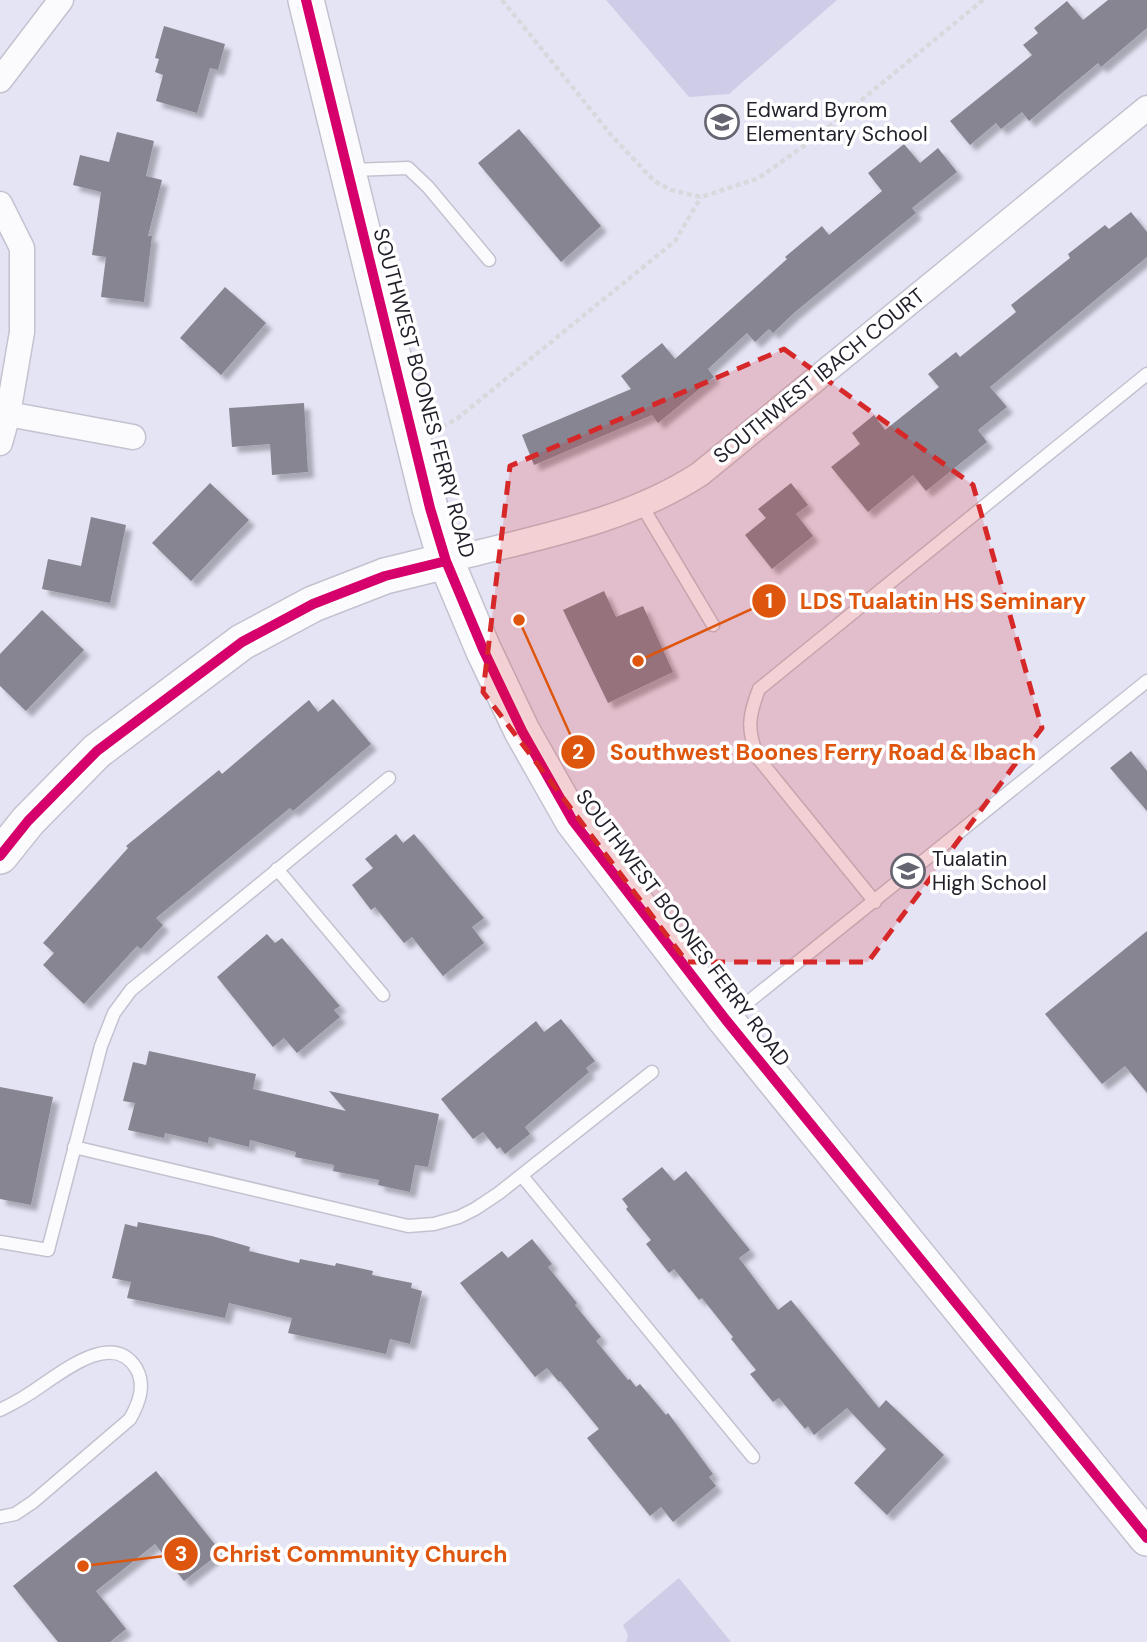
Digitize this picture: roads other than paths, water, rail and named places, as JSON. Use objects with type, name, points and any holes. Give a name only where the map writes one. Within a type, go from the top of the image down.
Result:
[{"type":"main road","name":"SOUTHWEST BOONES FERRY ROAD","points":[[306,0],[411,438],[446,561],[483,649],[522,731],[566,810],[726,1020],[1147,1538]]},
{"type":"main road","points":[[0,856],[28,821],[97,751],[242,642],[313,604],[385,576],[446,561]]},
{"type":"street","points":[[0,80],[61,0]]},
{"type":"street","name":"SOUTHWEST IBACH COURT","points":[[446,561],[622,514],[677,489],[700,474],[1147,108]]},
{"type":"street","points":[[0,204],[22,248],[22,332],[8,414],[0,443]]},
{"type":"street","points":[[8,414],[132,437]]},
{"type":"lane","points":[[347,170],[408,168],[428,187],[489,260]]},
{"type":"lane","points":[[875,902],[758,758],[750,738],[750,713],[759,688],[1147,374]]},
{"type":"lane","points":[[642,506],[713,625]]},
{"type":"lane","points":[[726,1020],[1147,681]]},
{"type":"lane","points":[[0,1242],[48,1250],[106,1029],[131,990],[388,778]]},
{"type":"lane","points":[[277,869],[383,995]]},
{"type":"lane","points":[[74,1147],[408,1226],[434,1224],[459,1217],[499,1193],[652,1072]]},
{"type":"lane","points":[[522,1175],[753,1457]]},
{"type":"lane","points":[[0,1410],[91,1356],[113,1351],[129,1357],[140,1376],[140,1402],[130,1419],[33,1502],[15,1514],[0,1517]]},
{"type":"place","name":"Edward Byrom Elementary School","points":[[722,122]]},
{"type":"place","name":"Southwest Boones Ferry Road & Ibach","points":[[519,620]]},
{"type":"place","name":"LDS Tualatin HS Seminary","points":[[638,661]]},
{"type":"place","name":"Tualatin High School","points":[[908,871]]},
{"type":"place","name":"Christ Community Church","points":[[83,1566]]}]
